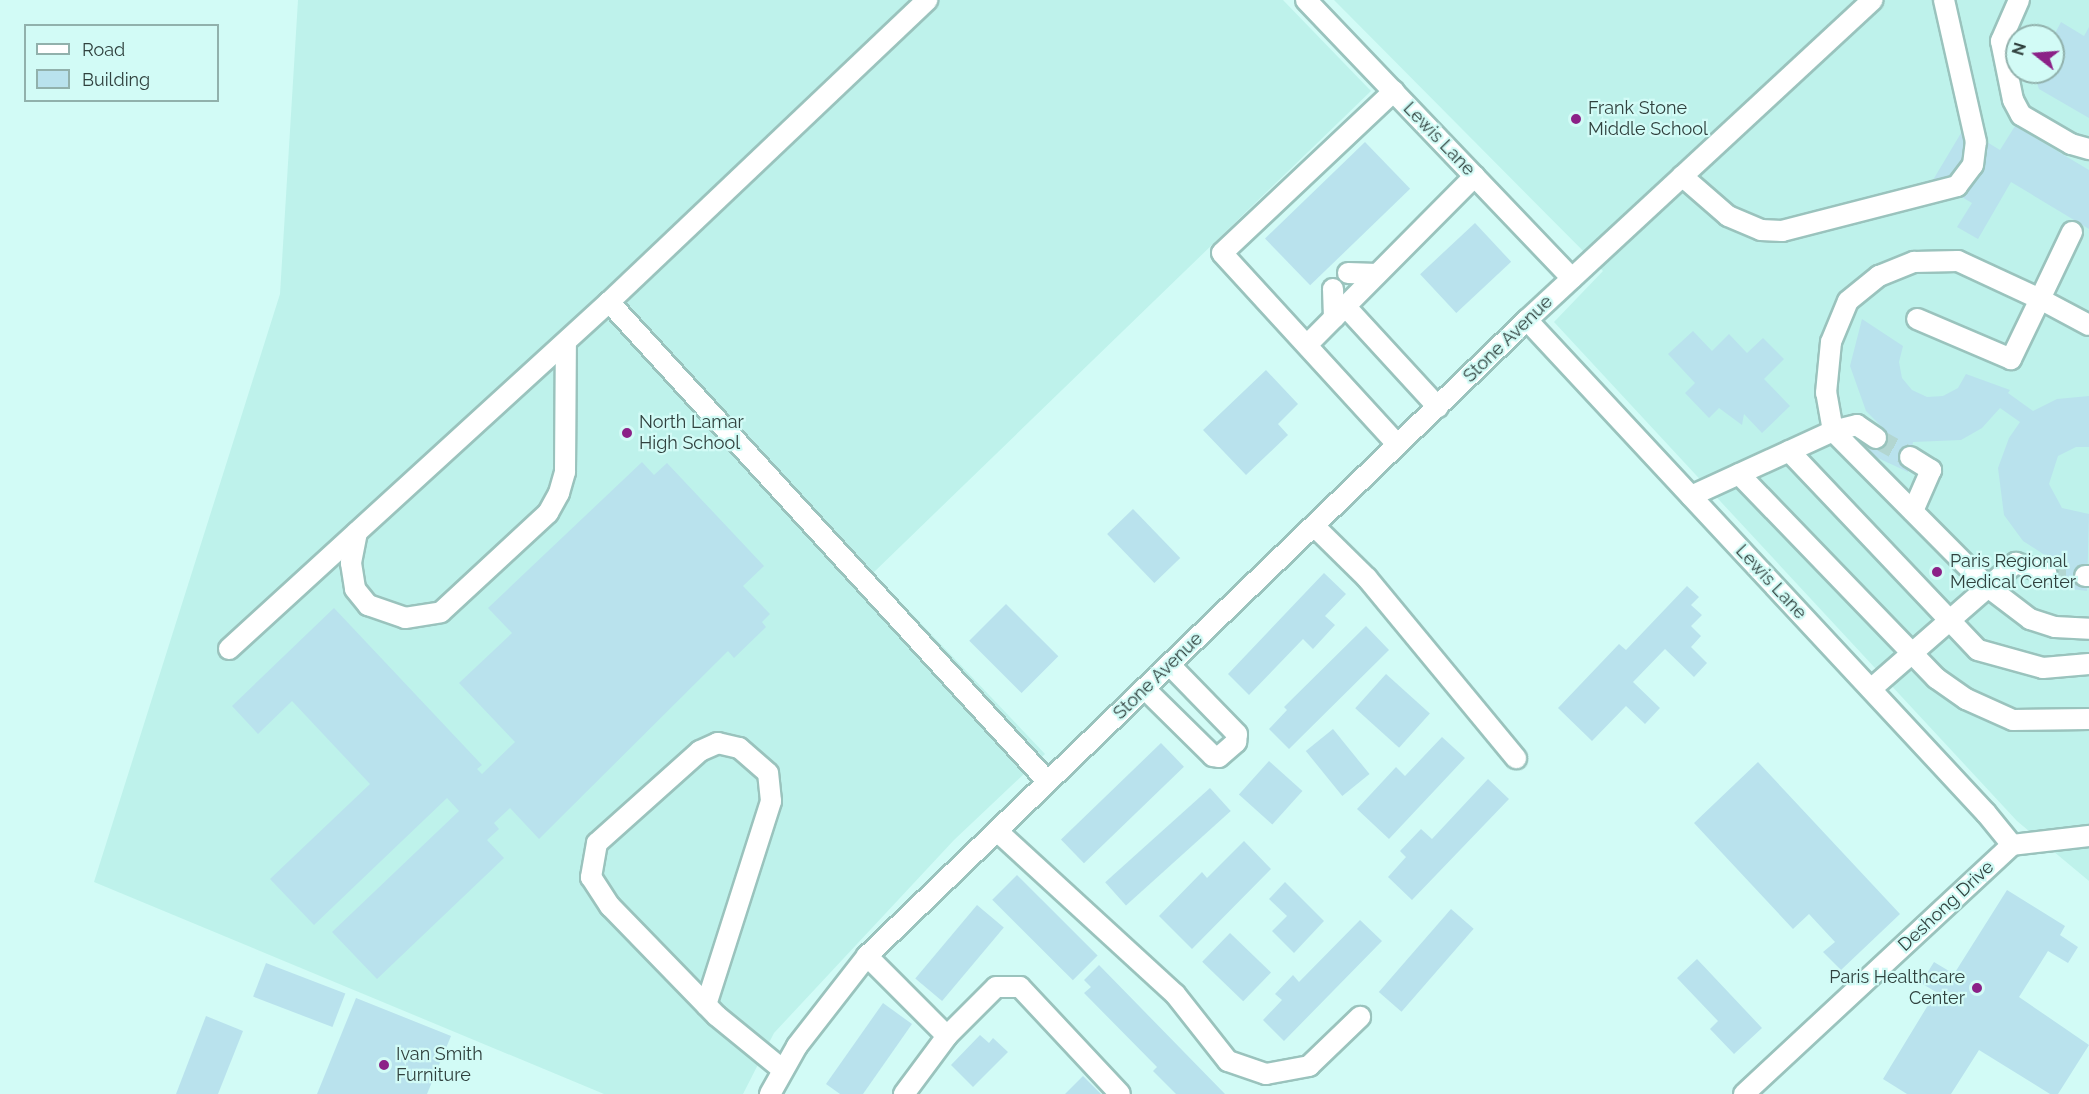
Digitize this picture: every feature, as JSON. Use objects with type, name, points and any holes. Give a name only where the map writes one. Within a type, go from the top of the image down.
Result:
[{"type":"street","points":[[229,649],[566,343],[927,0]]},
{"type":"street","name":"Lewis Lane","points":[[1306,0],[1572,278]]},
{"type":"street","name":"Stone Avenue","points":[[770,1094],[796,1046],[867,956],[1527,320],[1872,0]]},
{"type":"street","points":[[1682,176],[1728,216],[1761,230],[1782,231],[1957,186],[1973,165],[1976,142],[1944,0]]},
{"type":"street","points":[[2019,0],[2001,41],[2013,100],[2021,116],[2071,144],[2089,148]]},
{"type":"street","points":[[1394,91],[1221,253],[1398,445]]},
{"type":"street","points":[[1307,345],[1475,176]]},
{"type":"street","points":[[1917,319],[2011,359],[2072,232]]},
{"type":"street","points":[[2089,325],[2040,299],[1958,261],[1914,262],[1879,276],[1848,301],[1832,342],[1826,393],[1833,431],[1988,587],[2030,619],[2089,629]]},
{"type":"street","points":[[1348,273],[1377,274]]},
{"type":"street","points":[[1333,289],[1340,312],[1438,407]]},
{"type":"street","points":[[609,302],[1048,782]]},
{"type":"street","name":"Lewis Lane","points":[[1527,320],[1871,689],[2012,845]]},
{"type":"street","points":[[357,532],[351,563],[355,589],[368,605],[405,618],[441,612],[548,513],[559,493],[565,472],[566,343]]},
{"type":"street","points":[[1691,495],[1833,431],[1857,425],[1876,438]]},
{"type":"street","points":[[1789,451],[1978,650],[2043,668],[2089,664]]},
{"type":"street","points":[[1910,457],[1931,470],[1913,511]]},
{"type":"street","points":[[1739,474],[1914,651],[1936,678],[1966,699],[2013,720],[2089,719]]},
{"type":"street","points":[[1314,526],[1367,579],[1516,758]]},
{"type":"street","points":[[1871,689],[2016,563],[2046,573]]},
{"type":"street","points":[[1145,689],[1213,756],[1219,758],[1236,741],[1237,734],[1170,665]]},
{"type":"street","points":[[706,1005],[771,801],[768,773],[739,748],[718,743],[700,751],[597,843],[591,860],[591,877],[610,906],[706,1005],[744,1043],[783,1071]]},
{"type":"street","points":[[997,831],[1175,994],[1228,1061],[1266,1074],[1309,1066],[1360,1017]]},
{"type":"street","points":[[2012,845],[2089,836]]},
{"type":"street","name":"Deshong Drive","points":[[1746,1093],[2012,845]]},
{"type":"street","points":[[867,956],[947,1036]]},
{"type":"street","points":[[904,1094],[947,1036],[996,987],[1020,987],[1120,1094]]},
{"type":"shaded area","name":"North Lamar High School","points":[[298,0],[1283,0],[1371,91],[873,573],[1045,754],[954,840],[774,1033],[743,1094],[604,1094],[94,882],[280,294]]},
{"type":"shaded area","name":"Paris Regional Medical Center","points":[[1334,0],[2089,0],[2089,881],[2017,821],[1554,322],[1603,271]]},
{"type":"building","points":[[2065,24],[2084,36],[2089,27],[2089,118],[2039,89],[2037,84],[2065,84]]},
{"type":"building","points":[[2015,126],[2089,170],[2089,229],[2011,182],[1978,239],[1957,227],[1972,203],[1933,180],[1964,128],[2000,150]]},
{"type":"building","points":[[1365,142],[1410,189],[1310,285],[1265,239]]},
{"type":"building","points":[[1475,223],[1511,262],[1456,313],[1420,274]]},
{"type":"building","points":[[1862,319],[1903,346],[1899,362],[1902,378],[1912,390],[1927,397],[1943,396],[1958,388],[1966,374],[2010,390],[2008,393],[2033,411],[2057,399],[2089,396],[2089,447],[2076,447],[2058,456],[2049,484],[2062,508],[2089,514],[2087,591],[2042,585],[2051,559],[2023,541],[2004,515],[1998,468],[2009,438],[2020,422],[2000,408],[1982,428],[1961,440],[1913,442],[1908,472],[1865,452],[1883,428],[1866,411],[1850,366]]},
{"type":"building","points":[[1693,331],[1712,351],[1729,334],[1747,353],[1763,338],[1784,359],[1764,379],[1790,406],[1762,433],[1744,414],[1742,425],[1719,408],[1709,418],[1685,393],[1695,383],[1668,354]]},
{"type":"building","points":[[1266,370],[1298,404],[1278,424],[1288,435],[1246,475],[1203,430]]},
{"type":"building","points":[[642,462],[654,475],[667,463],[764,566],[743,586],[770,614],[762,622],[766,627],[734,658],[728,651],[539,839],[510,808],[494,823],[499,829],[487,840],[504,858],[377,979],[332,932],[459,811],[447,798],[314,925],[270,879],[370,784],[292,701],[258,734],[232,706],[334,608],[482,765],[477,769],[482,774],[515,742],[459,683],[512,633],[488,608]]},
{"type":"building","points":[[1133,509],[1180,558],[1154,583],[1107,534]]},
{"type":"building","points":[[1324,573],[1346,594],[1325,616],[1335,625],[1313,649],[1303,639],[1249,695],[1228,674]]},
{"type":"building","points":[[1687,586],[1699,597],[1691,605],[1702,615],[1691,626],[1701,636],[1691,647],[1707,663],[1694,677],[1665,649],[1633,682],[1660,708],[1645,724],[1626,706],[1592,741],[1558,708],[1619,644],[1626,650]]},
{"type":"building","points":[[1006,604],[1058,656],[1022,693],[969,641]]},
{"type":"building","points":[[1366,626],[1389,650],[1289,749],[1269,729],[1287,710],[1284,707]]},
{"type":"building","points":[[1386,674],[1430,713],[1399,748],[1355,708]]},
{"type":"building","points":[[1333,729],[1370,774],[1342,796],[1306,751]]},
{"type":"building","points":[[1442,737],[1465,758],[1389,839],[1357,809],[1396,767],[1405,776]]},
{"type":"building","points":[[1161,743],[1184,767],[1084,863],[1061,840]]},
{"type":"building","points":[[1269,761],[1302,791],[1272,825],[1239,794]]},
{"type":"building","points":[[1758,762],[1900,914],[1841,970],[1823,952],[1835,942],[1809,914],[1793,929],[1694,823]]},
{"type":"building","points":[[1488,779],[1509,799],[1412,900],[1388,877],[1406,857],[1400,851],[1421,829],[1432,839]]},
{"type":"building","points":[[1210,788],[1231,811],[1126,905],[1105,882]]},
{"type":"building","points":[[1244,841],[1271,869],[1192,949],[1159,916],[1202,872],[1207,878]]},
{"type":"building","points":[[1017,875],[1098,956],[1073,980],[992,900]]},
{"type":"building","points":[[1285,882],[1324,921],[1294,953],[1272,931],[1287,916],[1269,899]]},
{"type":"building","name":"Paris Healthcare Center","points":[[2007,890],[2065,926],[2060,935],[2078,947],[2068,963],[2048,951],[2019,997],[2089,1045],[2058,1094],[2050,1094],[1979,1050],[1951,1094],[1907,1094],[1883,1079],[1936,992],[1921,983],[1934,962],[1954,974]]},
{"type":"building","points":[[977,905],[1004,927],[942,1001],[915,979]]},
{"type":"building","points":[[1451,909],[1474,929],[1401,1012],[1379,992]]},
{"type":"building","points":[[1360,920],[1382,941],[1284,1041],[1263,1020],[1282,1000],[1275,994],[1293,975],[1299,982]]},
{"type":"building","points":[[1230,933],[1271,973],[1243,1001],[1202,962]]},
{"type":"building","points":[[1697,959],[1762,1028],[1734,1054],[1710,1029],[1718,1021],[1677,978]]},
{"type":"building","points":[[266,963],[345,993],[332,1027],[253,997]]},
{"type":"building","points":[[1099,965],[1225,1094],[1176,1094],[1153,1071],[1157,1067],[1084,993],[1091,987],[1084,980]]},
{"type":"building","name":"Ivan Smith Furniture","points":[[356,998],[451,1036],[427,1094],[317,1094]]},
{"type":"building","points":[[883,1003],[912,1024],[863,1094],[840,1094],[826,1084]]},
{"type":"building","points":[[206,1016],[243,1031],[218,1094],[176,1094]]},
{"type":"building","points":[[980,1035],[989,1043],[993,1038],[1008,1052],[973,1087],[951,1065]]},
{"type":"building","points":[[1083,1076],[1101,1094],[1065,1094]]},
{"type":"tunnel","points":[[1876,438],[1910,457]]},
{"type":"tunnel","points":[[2046,573],[2085,576]]},
{"type":"place","name":"Frank Stone Middle School","points":[[1576,119]]},
{"type":"place","name":"North Lamar High School","points":[[627,433]]},
{"type":"place","name":"Paris Regional Medical Center","points":[[1937,572]]},
{"type":"place","name":"Paris Healthcare Center","points":[[1977,988]]},
{"type":"place","name":"Ivan Smith Furniture","points":[[384,1065]]}]
